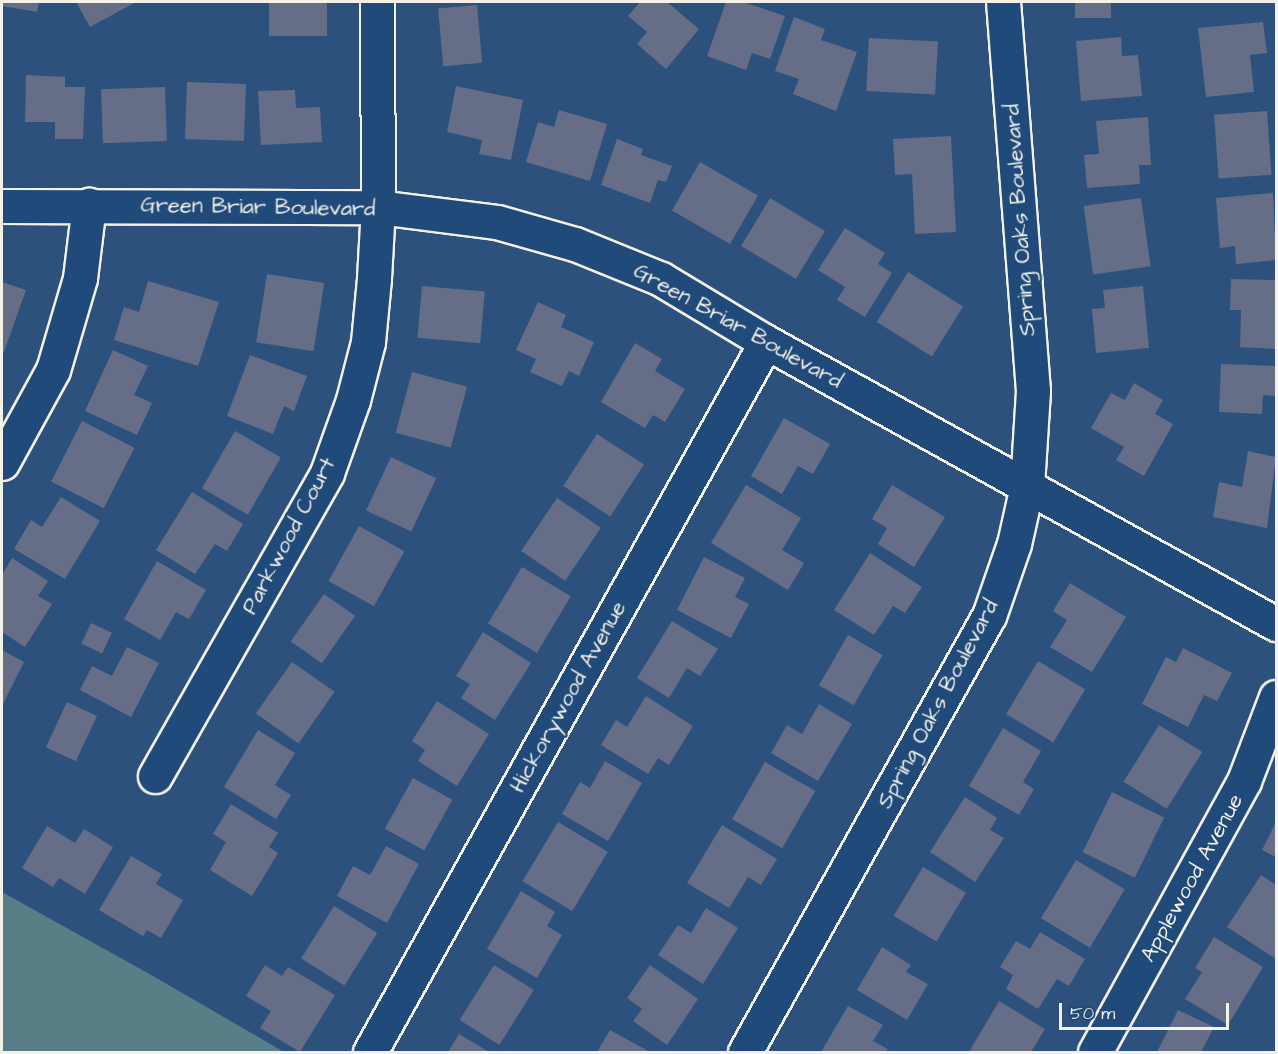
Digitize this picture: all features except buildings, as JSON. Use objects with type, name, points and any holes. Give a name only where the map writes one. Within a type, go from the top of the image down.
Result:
[{"type":"street","name":"Parkwood Court","points":[[155,776],[327,473],[353,400],[368,342],[378,207],[377,2]]},
{"type":"street","name":"Spring Oaks Boulevard","points":[[745,1053],[989,616],[1014,544],[1027,486],[1033,391],[1003,2]]},
{"type":"street","points":[[2,463],[53,370],[80,278],[89,205]]},
{"type":"street","name":"Green Briar Boulevard","points":[[2,206],[378,207],[497,222],[575,244],[661,279],[766,342],[1276,624]]},
{"type":"street","name":"Hickorywood Avenue","points":[[370,1053],[766,342]]},
{"type":"street","name":"Applewood Avenue","points":[[1095,1053],[1244,781],[1276,697]]},
{"type":"green space","points":[[2,892],[153,976],[284,1052],[2,1052]]}]
